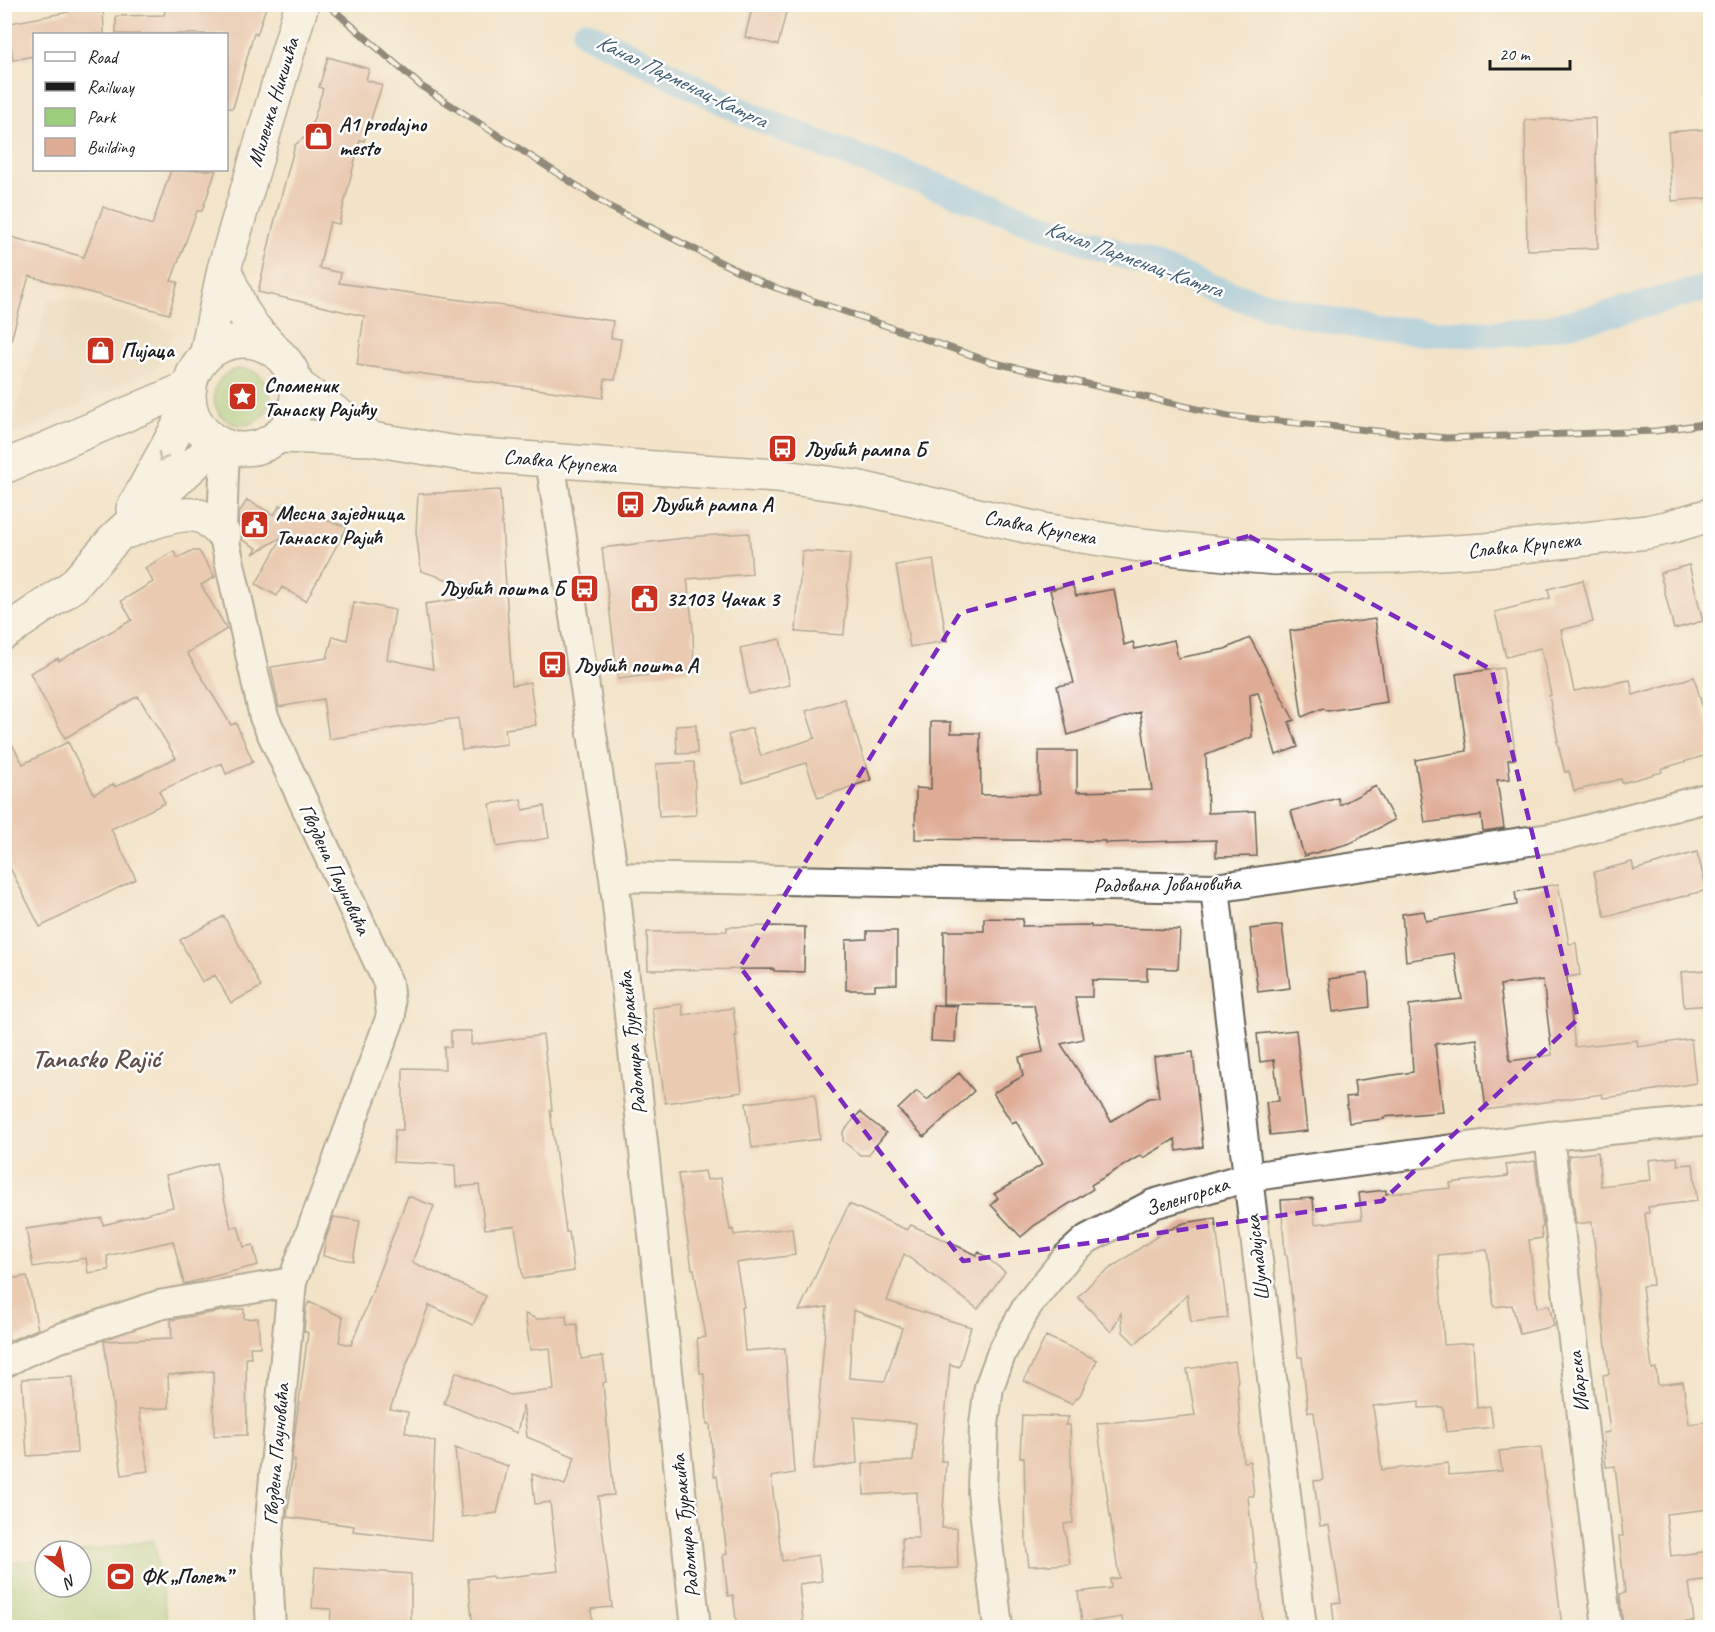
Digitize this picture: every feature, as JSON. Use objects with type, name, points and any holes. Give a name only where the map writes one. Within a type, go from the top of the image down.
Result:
[{"type":"main road","name":"Миленка Никшића","points":[[206,356],[224,269],[302,4]]},
{"type":"main road","points":[[190,396],[195,420],[204,433],[221,445],[239,449],[267,444],[279,436],[291,422],[297,404],[297,385],[293,372],[286,361],[253,327],[242,310],[224,269]]},
{"type":"main road","points":[[119,534],[190,396],[196,370],[206,356],[218,347],[233,342],[248,341],[263,344],[276,352]]},
{"type":"main road","points":[[297,385],[372,439]]},
{"type":"main road","points":[[4,467],[190,396]]},
{"type":"main road","name":"Славка Крупежа","points":[[279,436],[372,439],[457,453],[789,477],[864,489],[1043,530],[1140,545],[1275,558],[1395,556],[1486,550],[1647,531],[1710,515]]},
{"type":"main road","points":[[4,633],[73,586],[119,534],[221,445]]},
{"type":"main road","points":[[119,534],[180,515],[200,516],[224,535]]},
{"type":"street","name":"Гвоздена Пауновића","points":[[221,445],[222,528],[264,717],[388,983],[391,1016],[292,1282],[267,1553],[271,1628]]},
{"type":"street","name":"Радомира Ђуракића","points":[[550,460],[614,877],[696,1628]]},
{"type":"street","name":"Радована Јовановића","points":[[614,877],[1215,888],[1563,836],[1710,797]]},
{"type":"street","name":"Шумадијска","points":[[1215,888],[1302,1628]]},
{"type":"street","name":"Зеленгорска","points":[[998,1628],[982,1492],[984,1424],[989,1387],[1002,1352],[1028,1305],[1068,1257],[1087,1239],[1153,1204],[1248,1177],[1549,1136],[1710,1120]]},
{"type":"street","name":"Ибарска","points":[[1549,1136],[1607,1628]]},
{"type":"street","points":[[4,1363],[57,1339],[159,1305],[292,1282]]},
{"type":"highlighted area","points":[[1249,536],[1492,670],[1578,1019],[1382,1201],[963,1261],[740,967],[960,613]]},
{"type":"shaded area","name":"Пијаца","points":[[49,297],[124,311],[175,332],[158,368],[8,438]]},
{"type":"green space","points":[[242,369],[253,371],[262,377],[268,386],[270,397],[268,408],[262,417],[253,423],[242,425],[231,423],[222,417],[216,408],[214,397],[216,386],[222,377],[231,371]]},
{"type":"green space","name":"ФК „Полет”","points":[[154,1540],[168,1627],[5,1627],[5,1564],[33,1560],[33,1599],[93,1599],[93,1550]]},
{"type":"building","points":[[68,4],[103,4],[104,33],[33,33],[33,56],[13,60],[5,24],[69,12]]},
{"type":"building","points":[[167,4],[267,4],[257,35],[254,33],[233,108],[228,108],[228,33],[116,33],[116,16],[164,15]]},
{"type":"building","points":[[753,4],[788,4],[778,45],[745,37]]},
{"type":"building","points":[[328,57],[369,69],[366,80],[382,85],[364,141],[360,140],[339,224],[330,222],[319,268],[341,273],[339,283],[613,321],[611,338],[621,339],[615,380],[605,379],[603,398],[357,365],[364,316],[258,292],[295,145],[309,134],[323,89],[319,87]]},
{"type":"building","points":[[1595,118],[1598,248],[1527,250],[1525,120]]},
{"type":"building","points":[[1710,129],[1710,198],[1672,201],[1668,132]]},
{"type":"building","points":[[171,171],[216,171],[202,211],[197,211],[171,281],[178,282],[169,314],[29,276],[11,340],[4,339],[4,235],[84,257],[103,207],[152,225]]},
{"type":"building","points":[[500,490],[512,685],[530,682],[536,725],[505,729],[507,744],[462,750],[458,718],[329,739],[323,699],[279,707],[271,667],[327,658],[333,636],[347,640],[354,602],[395,610],[387,659],[433,669],[425,604],[493,594],[421,571],[416,532],[418,494]]},
{"type":"building","points":[[247,500],[274,515],[280,505],[347,527],[306,601],[282,587],[277,596],[256,584],[282,537],[253,554],[257,548],[242,540],[242,530],[239,524],[239,513]]},
{"type":"building","points":[[749,533],[752,574],[687,579],[693,629],[694,669],[618,679],[602,548],[701,536]]},
{"type":"building","points":[[174,551],[178,558],[191,551],[199,551],[215,577],[201,585],[227,629],[187,653],[231,725],[236,723],[253,762],[226,774],[222,763],[159,791],[165,803],[111,829],[136,879],[40,927],[4,856],[4,730],[23,764],[68,742],[94,794],[114,784],[115,787],[176,758],[138,696],[65,738],[30,673],[58,658],[59,661],[132,620],[121,601],[153,582],[145,568]]},
{"type":"building","points":[[802,551],[850,554],[844,635],[796,632]]},
{"type":"building","points":[[933,559],[947,641],[910,647],[896,565]]},
{"type":"building","points":[[1689,565],[1703,621],[1674,629],[1660,573]]},
{"type":"building","points":[[1583,580],[1593,622],[1561,630],[1574,691],[1630,680],[1633,695],[1694,677],[1710,733],[1710,754],[1661,769],[1662,772],[1622,783],[1621,779],[1574,791],[1569,771],[1565,772],[1557,741],[1549,696],[1551,695],[1541,648],[1506,657],[1495,612],[1550,598],[1548,589]]},
{"type":"building","points":[[1072,584],[1076,596],[1114,589],[1124,645],[1133,642],[1135,649],[1174,640],[1178,658],[1225,649],[1250,638],[1294,720],[1289,722],[1298,747],[1276,755],[1258,692],[1250,694],[1252,737],[1206,755],[1208,813],[1255,811],[1257,856],[1216,857],[1216,840],[1105,843],[1105,841],[915,839],[916,788],[931,789],[931,722],[951,722],[951,733],[980,733],[981,795],[1039,794],[1039,751],[1077,751],[1077,792],[1152,790],[1140,712],[1068,735],[1057,686],[1074,683],[1050,590]]},
{"type":"building","points":[[1375,619],[1387,702],[1327,711],[1323,708],[1302,717],[1290,631]]},
{"type":"building","points":[[780,639],[790,685],[749,694],[740,648]]},
{"type":"building","points":[[1503,668],[1516,759],[1508,760],[1510,779],[1497,780],[1504,828],[1483,831],[1481,815],[1425,823],[1415,760],[1467,751],[1456,674]]},
{"type":"building","points":[[844,699],[871,780],[818,798],[806,763],[743,783],[728,735],[752,728],[761,756],[815,738],[806,711]]},
{"type":"building","points":[[696,725],[697,753],[677,754],[676,726]]},
{"type":"building","points":[[694,762],[696,815],[659,817],[656,764]]},
{"type":"building","points":[[1376,786],[1394,820],[1351,843],[1304,856],[1291,811],[1338,798],[1340,805]]},
{"type":"building","points":[[521,799],[523,810],[544,806],[549,838],[497,847],[490,804]]},
{"type":"building","points":[[1697,852],[1707,890],[1605,917],[1594,872],[1632,862],[1634,870]]},
{"type":"building","points":[[1558,884],[1569,944],[1576,943],[1580,975],[1567,977],[1575,1047],[1637,1040],[1638,1047],[1691,1039],[1696,1083],[1643,1093],[1603,1098],[1602,1094],[1486,1110],[1477,1039],[1435,1044],[1443,1112],[1384,1117],[1384,1119],[1349,1123],[1346,1097],[1356,1096],[1354,1081],[1413,1072],[1409,1005],[1462,999],[1454,953],[1406,961],[1402,914],[1424,911],[1426,921],[1517,905],[1515,892]],"holes":[[[1543,980],[1552,1055],[1510,1061],[1500,985]]]},
{"type":"building","points":[[224,916],[261,987],[231,1003],[215,975],[202,982],[180,940]]},
{"type":"building","points":[[984,918],[1023,919],[1022,926],[1091,925],[1091,927],[1180,930],[1178,969],[1147,968],[1147,981],[1092,980],[1092,997],[1075,997],[1083,1039],[1061,1044],[1111,1121],[1149,1098],[1159,1097],[1154,1057],[1193,1052],[1203,1147],[1177,1151],[1175,1139],[1143,1158],[1141,1155],[1091,1185],[1093,1189],[1035,1225],[1021,1237],[991,1205],[998,1198],[994,1194],[1042,1165],[1016,1121],[1012,1123],[993,1093],[1023,1076],[1019,1057],[1043,1052],[1034,1005],[943,1004],[944,931],[984,931]]},
{"type":"building","points":[[1282,925],[1290,988],[1258,992],[1250,929]]},
{"type":"building","points":[[727,927],[805,927],[804,972],[774,971],[774,969],[648,970],[647,932],[727,931]]},
{"type":"building","points":[[867,931],[897,931],[897,984],[875,985],[875,990],[846,990],[846,940],[867,939]]},
{"type":"building","points":[[1707,970],[1710,1005],[1684,1007],[1681,972]]},
{"type":"building","points":[[1368,973],[1370,1007],[1333,1012],[1329,979]]},
{"type":"building","points":[[682,1004],[683,1015],[733,1008],[742,1092],[665,1103],[652,1008]]},
{"type":"building","points":[[933,1005],[957,1006],[955,1042],[931,1041]]},
{"type":"building","points":[[1296,1030],[1307,1131],[1270,1135],[1266,1102],[1279,1101],[1274,1060],[1260,1062],[1257,1034]]},
{"type":"building","points":[[451,1031],[471,1031],[471,1045],[543,1035],[566,1232],[569,1232],[574,1271],[523,1279],[515,1226],[485,1229],[479,1185],[456,1187],[455,1165],[393,1162],[395,1130],[403,1130],[403,1068],[445,1069],[444,1047],[451,1047]]},
{"type":"building","points":[[959,1073],[974,1091],[924,1137],[898,1109],[917,1091],[927,1100]]},
{"type":"building","points":[[815,1094],[820,1139],[752,1148],[746,1103]]},
{"type":"building","points":[[860,1112],[886,1133],[868,1155],[860,1155],[843,1141],[843,1132]]},
{"type":"building","points":[[1598,1152],[1601,1186],[1651,1180],[1649,1160],[1677,1157],[1678,1165],[1693,1164],[1697,1201],[1648,1207],[1649,1213],[1645,1213],[1653,1285],[1642,1286],[1652,1369],[1656,1368],[1658,1385],[1683,1382],[1689,1424],[1710,1421],[1710,1509],[1666,1514],[1671,1556],[1710,1551],[1710,1580],[1689,1583],[1694,1621],[1649,1628],[1623,1628],[1620,1594],[1625,1593],[1619,1536],[1623,1536],[1615,1466],[1606,1467],[1603,1433],[1610,1432],[1603,1375],[1609,1374],[1592,1222],[1576,1224],[1568,1156]]},
{"type":"building","points":[[1535,1161],[1543,1227],[1541,1228],[1542,1238],[1529,1240],[1537,1308],[1549,1305],[1554,1326],[1520,1334],[1512,1305],[1494,1307],[1487,1250],[1438,1255],[1444,1345],[1473,1343],[1477,1408],[1490,1406],[1493,1427],[1446,1432],[1443,1407],[1419,1408],[1419,1401],[1373,1406],[1382,1470],[1448,1463],[1448,1475],[1502,1471],[1499,1451],[1541,1447],[1562,1628],[1451,1628],[1450,1623],[1413,1628],[1335,1628],[1332,1603],[1341,1602],[1329,1525],[1320,1526],[1314,1481],[1323,1480],[1314,1412],[1308,1412],[1302,1357],[1298,1357],[1294,1309],[1287,1255],[1285,1255],[1281,1200],[1313,1198],[1315,1224],[1362,1219],[1359,1193],[1386,1190],[1386,1194],[1451,1188],[1450,1183],[1508,1176],[1506,1165]]},
{"type":"building","points":[[216,1163],[231,1228],[238,1226],[244,1247],[253,1245],[258,1265],[184,1284],[173,1241],[107,1256],[109,1270],[88,1273],[86,1258],[33,1267],[26,1229],[102,1218],[103,1225],[173,1207],[166,1175]]},
{"type":"building","points":[[705,1171],[707,1180],[721,1178],[730,1230],[733,1229],[734,1235],[792,1228],[795,1255],[736,1263],[744,1307],[741,1308],[745,1351],[785,1348],[794,1473],[771,1477],[782,1561],[818,1555],[822,1581],[799,1584],[804,1628],[737,1628],[733,1595],[728,1596],[723,1555],[727,1554],[717,1476],[714,1476],[710,1424],[707,1424],[704,1373],[700,1373],[697,1338],[706,1337],[694,1269],[692,1269],[678,1174]]},
{"type":"building","points":[[408,1196],[434,1206],[412,1262],[486,1296],[473,1325],[429,1305],[390,1409],[408,1412],[405,1432],[435,1442],[431,1540],[353,1531],[354,1526],[287,1517],[295,1460],[292,1459],[293,1447],[308,1333],[304,1331],[306,1308],[309,1302],[343,1317],[339,1342],[351,1345]]},
{"type":"building","points":[[849,1204],[907,1230],[911,1225],[977,1255],[979,1252],[1005,1272],[978,1309],[904,1254],[887,1301],[971,1327],[959,1367],[950,1364],[941,1461],[946,1461],[942,1528],[957,1528],[958,1568],[903,1570],[902,1538],[919,1538],[917,1492],[864,1495],[863,1464],[913,1461],[916,1423],[854,1417],[857,1463],[813,1470],[827,1307],[799,1311]],"holes":[[[853,1310],[902,1328],[885,1381],[849,1378]]]},
{"type":"building","points":[[334,1217],[360,1221],[353,1261],[323,1256],[326,1238]]},
{"type":"building","points":[[1215,1218],[1228,1318],[1191,1322],[1187,1295],[1135,1344],[1123,1332],[1121,1313],[1111,1332],[1078,1297],[1095,1279],[1162,1233],[1184,1223]]},
{"type":"building","points":[[27,1276],[38,1329],[4,1343],[4,1280]]},
{"type":"building","points":[[244,1309],[244,1319],[258,1318],[260,1347],[250,1347],[251,1358],[246,1358],[247,1435],[214,1436],[213,1371],[168,1375],[169,1408],[139,1409],[148,1471],[122,1475],[104,1341],[172,1338],[171,1320]]},
{"type":"building","points":[[525,1314],[537,1319],[566,1315],[567,1325],[577,1324],[581,1359],[603,1356],[606,1382],[603,1383],[614,1495],[598,1496],[612,1607],[591,1609],[593,1628],[473,1628],[468,1579],[492,1576],[493,1579],[558,1571],[550,1502],[535,1504],[532,1474],[565,1485],[575,1457],[527,1437],[523,1405],[517,1433],[444,1403],[456,1372],[510,1395],[554,1390],[550,1348],[530,1350]]},
{"type":"building","points":[[1046,1336],[1097,1360],[1080,1395],[1071,1404],[1024,1381]]},
{"type":"building","points":[[1235,1361],[1243,1462],[1250,1461],[1254,1496],[1248,1496],[1263,1628],[1123,1628],[1122,1617],[1082,1623],[1078,1592],[1111,1588],[1110,1579],[1119,1578],[1097,1423],[1195,1415],[1187,1369]]},
{"type":"building","points":[[73,1377],[77,1453],[27,1456],[22,1379]]},
{"type":"building","points":[[1022,1415],[1069,1417],[1065,1425],[1070,1425],[1073,1523],[1064,1524],[1070,1564],[1029,1566],[1026,1544],[1024,1457],[1020,1457]]},
{"type":"building","points":[[455,1448],[508,1466],[497,1513],[462,1517]]},
{"type":"building","points":[[315,1567],[411,1574],[411,1628],[330,1626],[331,1609],[312,1608]]},
{"type":"waterway","name":"Канал Парменац-Катрга","points":[[586,33],[746,113],[818,143],[1241,298],[1310,316],[1371,328],[1491,334],[1538,330],[1590,319],[1710,287]]},
{"type":"railway","points":[[327,4],[421,86],[610,207],[762,283],[991,362],[1228,416],[1446,438],[1656,431],[1710,423]]},
{"type":"place","name":"A1 prodajno mesto","points":[[318,136]]},
{"type":"place","name":"Пијаца","points":[[100,350]]},
{"type":"place","name":"Споменик Танаску Рајићу","points":[[243,397]]},
{"type":"place","name":"Љубић рампа Б","points":[[783,449]]},
{"type":"place","name":"Љубић рампа А","points":[[630,504]]},
{"type":"place","name":"Месна заједница Танаско Рајић","points":[[255,525]]},
{"type":"place","name":"Љубић пошта Б","points":[[585,588]]},
{"type":"place","name":"32103 Чачак 3","points":[[645,599]]},
{"type":"place","name":"Љубић пошта А","points":[[553,665]]},
{"type":"place","name":"ФК „Полет”","points":[[120,1576]]},
{"type":"district","name":"Tanasko Rajić","points":[[96,1058]]}]
